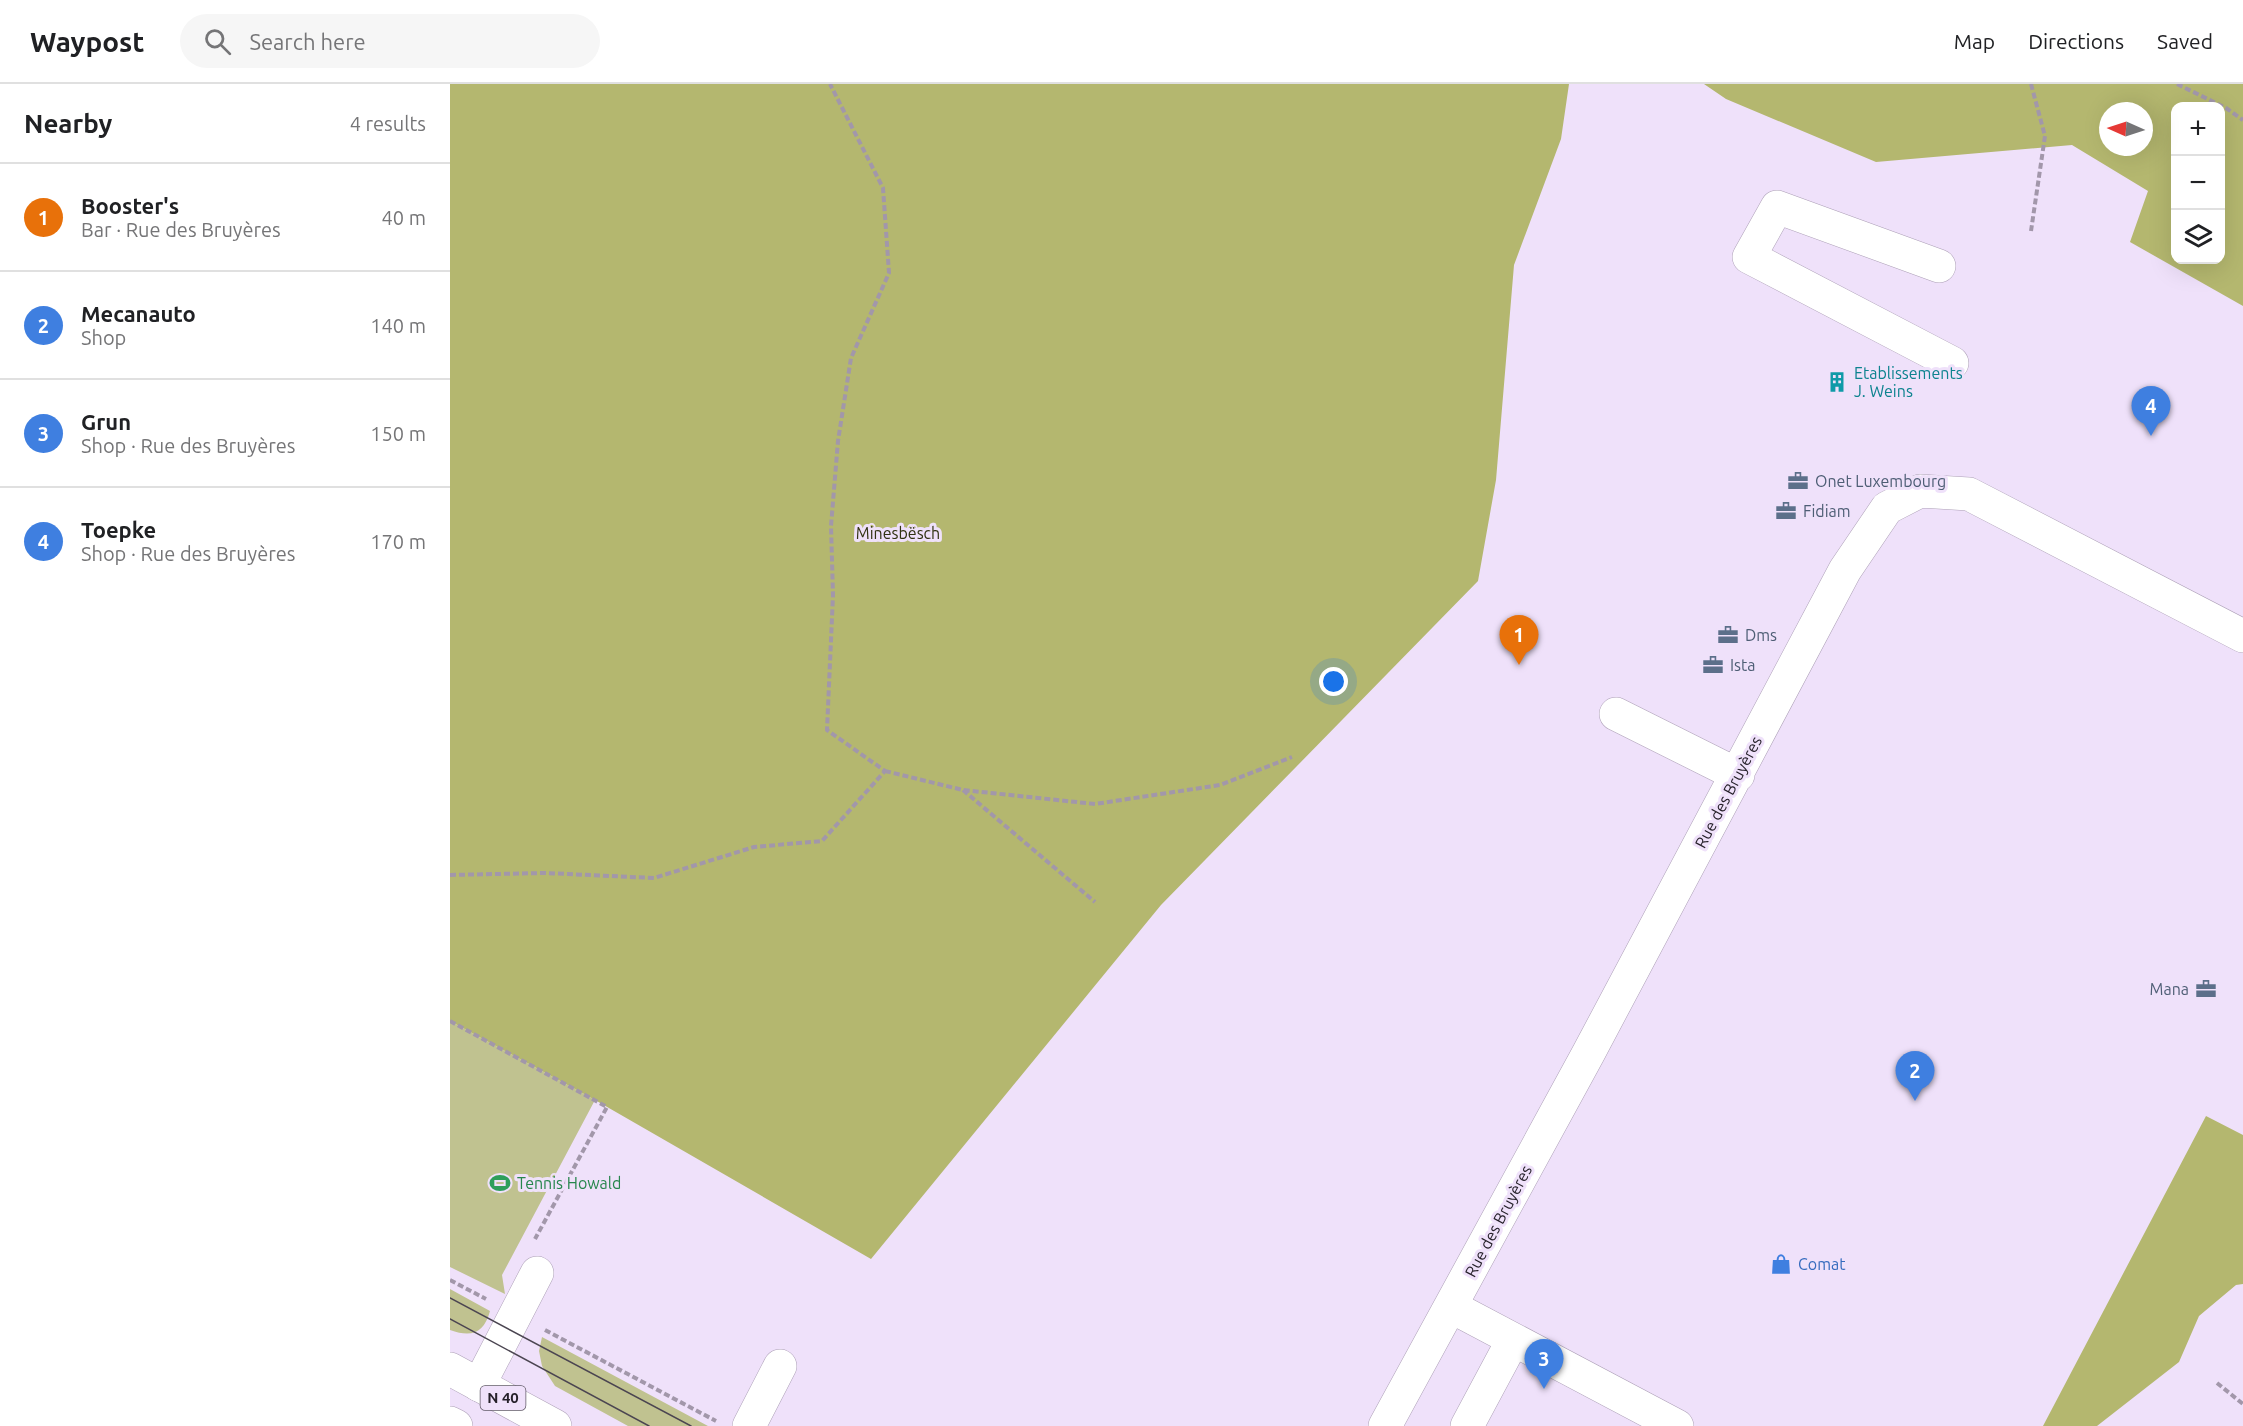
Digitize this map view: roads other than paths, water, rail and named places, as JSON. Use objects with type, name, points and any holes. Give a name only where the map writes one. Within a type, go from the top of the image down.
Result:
[{"type":"street","points":[[1939,266],[1777,207],[1749,257],[1952,363]]},
{"type":"street","name":"Rue des Bruyères","points":[[1385,1426],[1452,1307],[1738,775],[1845,570],[1887,508],[1920,492],[1969,494],[2243,636]]},
{"type":"street","points":[[1616,714],[1738,775]]},
{"type":"street","points":[[479,1385],[516,1315],[535,1258]]},
{"type":"street","points":[[1452,1307],[1677,1426]]},
{"type":"street","points":[[1467,1426],[1513,1340]]},
{"type":"street","points":[[749,1426],[780,1366]]},
{"type":"street","name":"N 40","points":[[450,1370],[555,1426]]},
{"type":"street","points":[[450,1423],[456,1426]]},
{"type":"tram line","points":[[450,1298],[691,1426]]},
{"type":"tram line","points":[[450,1319],[649,1426]]},
{"type":"place","name":"Etablissements J. Weins","points":[[1837,382]]},
{"type":"place","name":"Toepke","points":[[2151,436]]},
{"type":"place","name":"Onet Luxembourg","points":[[1798,481]]},
{"type":"place","name":"Fidiam","points":[[1786,511]]},
{"type":"place","name":"Dms","points":[[1728,635]]},
{"type":"place","name":"Booster's","points":[[1519,665]]},
{"type":"place","name":"Ista","points":[[1713,665]]},
{"type":"place","name":"Mana","points":[[2206,989]]},
{"type":"place","name":"Mecanauto","points":[[1915,1101]]},
{"type":"place","name":"Tennis Howald","points":[[500,1183]]},
{"type":"place","name":"Comat","points":[[1781,1264]]},
{"type":"place","name":"Grun","points":[[1544,1389]]},
{"type":"park label","name":"Minesbësch","points":[[898,533]]}]
